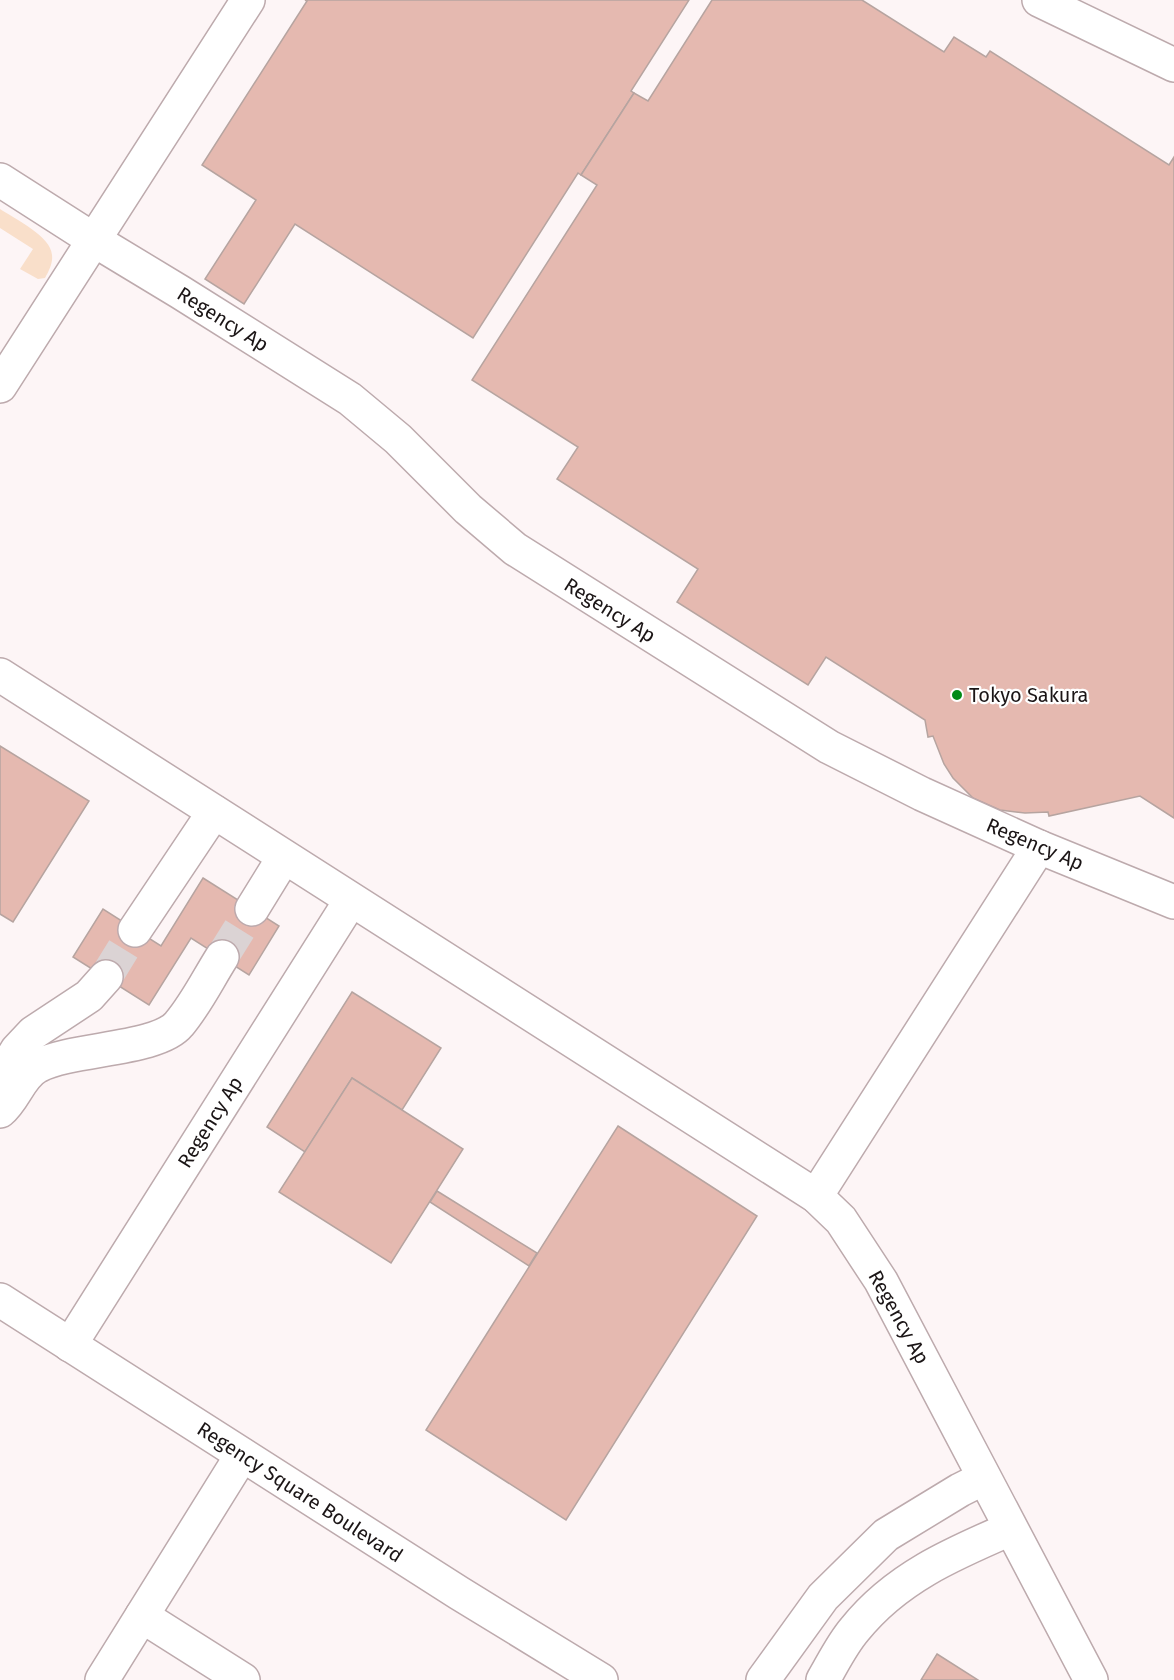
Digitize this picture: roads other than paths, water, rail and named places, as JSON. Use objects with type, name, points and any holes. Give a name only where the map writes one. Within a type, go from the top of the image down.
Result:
[{"type":"street","points":[[0,386],[248,0]]},
{"type":"street","points":[[1039,0],[1174,64]]},
{"type":"street","name":"Regency Ap","points":[[0,180],[350,399],[398,439],[482,521],[515,549],[829,747],[922,794],[1040,847],[1174,902]]},
{"type":"street","name":"Regency Ap","points":[[0,675],[816,1196],[841,1220],[881,1281],[1091,1680]]},
{"type":"street","points":[[135,930],[214,812]]},
{"type":"street","points":[[816,1196],[1040,847]]},
{"type":"street","points":[[252,909],[284,857]]},
{"type":"street","name":"Regency Ap","points":[[70,1345],[351,900]]},
{"type":"street","points":[[0,1112],[22,1081],[37,1066],[155,1039],[178,1026],[222,957]]},
{"type":"street","points":[[0,1079],[17,1050],[33,1033],[89,996],[106,977]]},
{"type":"street","name":"Regency Square Boulevard","points":[[0,1300],[459,1593],[601,1680]]},
{"type":"street","points":[[102,1680],[242,1455]]},
{"type":"street","points":[[764,1680],[823,1597],[886,1535],[984,1478]]},
{"type":"street","points":[[823,1680],[854,1629],[884,1599],[931,1565],[1010,1529]]},
{"type":"street","points":[[142,1616],[243,1680]]},
{"type":"tunnel","points":[[222,957],[252,909]]},
{"type":"tunnel","points":[[106,977],[135,930]]},
{"type":"place","name":"Tokyo Sakura","points":[[957,695]]}]
